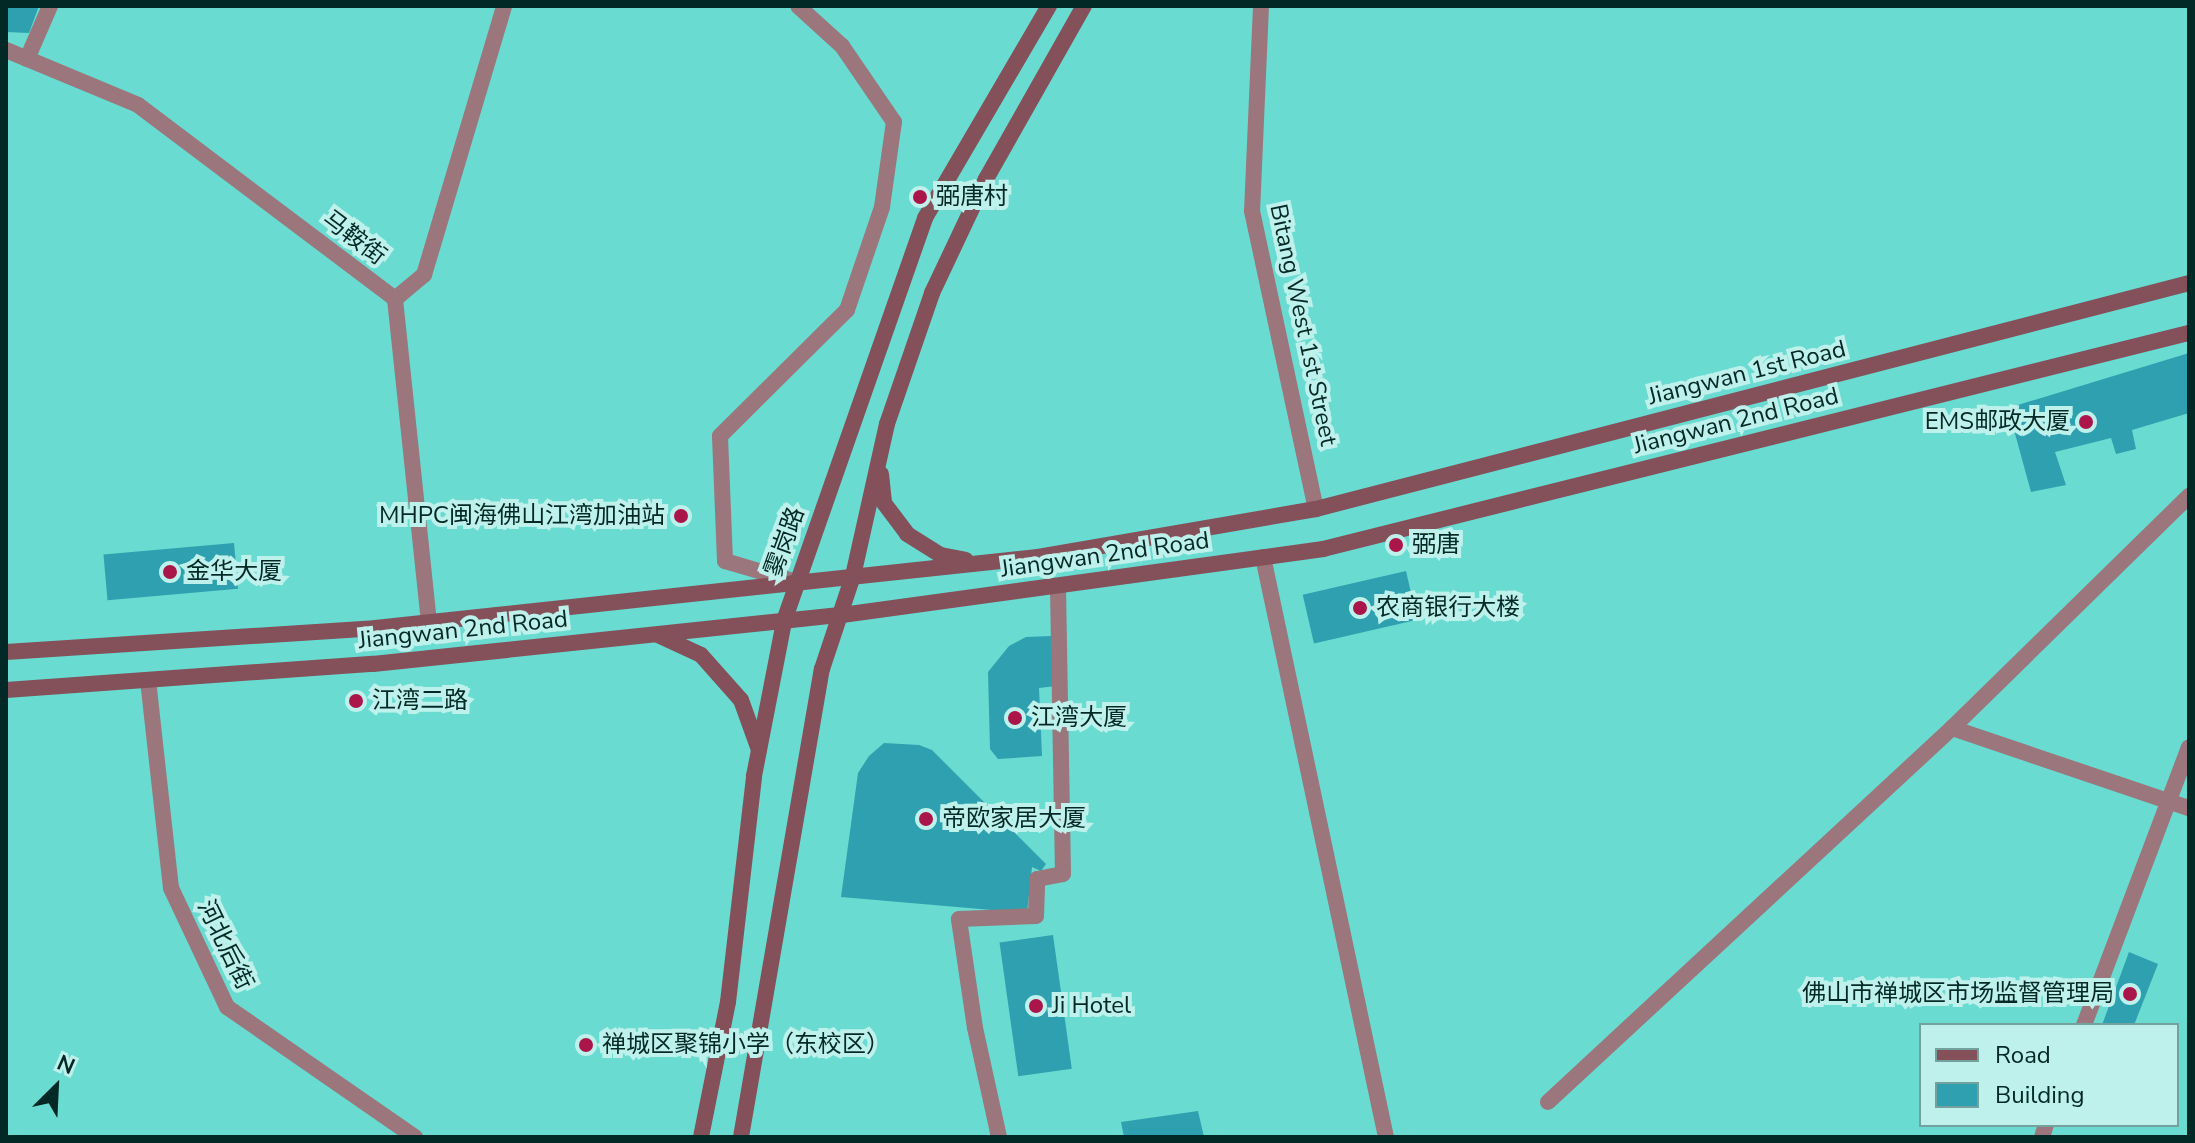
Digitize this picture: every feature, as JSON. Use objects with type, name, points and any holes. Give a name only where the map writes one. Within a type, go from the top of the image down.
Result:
[{"type":"main road","name":"雾岗路","points":[[701,1137],[728,1002],[759,751],[784,621],[796,582],[925,218],[1049,6]]},
{"type":"main road","points":[[741,1137],[822,669],[853,576],[887,424],[932,293],[986,179],[1084,6]]},
{"type":"main road","name":"Jiangwan 1st Road","points":[[1316,509],[2189,283]]},
{"type":"main road","name":"Jiangwan 2nd Road","points":[[6,690],[373,664],[842,615],[1323,549],[2189,333]]},
{"type":"main road","points":[[880,458],[884,503],[907,534],[941,555],[979,563]]},
{"type":"main road","name":"Jiangwan 2nd Road","points":[[6,652],[429,622],[1038,557],[1316,509]]},
{"type":"main road","points":[[657,634],[701,655],[741,700],[759,751]]},
{"type":"street","points":[[27,59],[50,6]]},
{"type":"street","points":[[395,299],[424,275],[504,6]]},
{"type":"street","points":[[796,582],[725,561],[720,436],[847,310],[882,207],[894,122],[842,46],[798,6]]},
{"type":"street","name":"Bitang West 1st Street","points":[[1261,6],[1252,211],[1316,509]]},
{"type":"street","name":"马鞍街","points":[[6,50],[138,105],[395,299],[429,622]]},
{"type":"street","points":[[1548,1102],[1952,728],[2189,496]]},
{"type":"street","points":[[1263,557],[1386,1137]]},
{"type":"street","points":[[999,1137],[978,1042],[959,919],[1036,916],[1037,879],[1063,874],[1058,586]]},
{"type":"street","name":"河北后街","points":[[148,680],[171,888],[227,1007],[415,1137]]},
{"type":"street","points":[[1952,728],[2189,808]]},
{"type":"street","points":[[2085,1023],[2189,747]]},
{"type":"building","points":[[6,6],[39,6],[29,33],[6,32]]},
{"type":"building","name":"EMS邮政大厦","points":[[2189,353],[2189,413],[2132,430],[2136,449],[2116,454],[2111,438],[2055,452],[2066,485],[2031,492],[2008,408]]},
{"type":"building","name":"金华大厦","points":[[234,543],[238,589],[108,600],[103,554]]},
{"type":"building","name":"农商银行大楼","points":[[1406,571],[1417,620],[1314,644],[1303,595]]},
{"type":"building","name":"江湾大厦","points":[[1052,636],[1056,686],[1039,688],[1042,756],[998,759],[990,749],[988,672],[1009,646],[1026,637]]},
{"type":"building","name":"帝欧家居大厦","points":[[884,743],[919,745],[932,750],[1046,864],[1041,871],[1032,867],[1027,913],[841,897],[858,773],[869,756]]},
{"type":"building","name":"Ji Hotel","points":[[1053,935],[1072,1069],[1018,1076],[1000,943]]},
{"type":"building","name":"佛山市禅城区市场监督管理局","points":[[2129,952],[2158,964],[2135,1023],[2103,1023]]},
{"type":"building","points":[[1198,1111],[1204,1137],[1124,1137],[1121,1122]]},
{"type":"place","name":"弼唐村","points":[[920,197]]},
{"type":"place","name":"EMS邮政大厦","points":[[2086,422]]},
{"type":"place","name":"MHPC闽海佛山江湾加油站","points":[[681,516]]},
{"type":"place","name":"弼唐","points":[[1396,545]]},
{"type":"place","name":"金华大厦","points":[[170,572]]},
{"type":"place","name":"农商银行大楼","points":[[1360,608]]},
{"type":"place","name":"江湾二路","points":[[356,701]]},
{"type":"place","name":"江湾大厦","points":[[1015,718]]},
{"type":"place","name":"帝欧家居大厦","points":[[926,819]]},
{"type":"place","name":"佛山市禅城区市场监督管理局","points":[[2130,994]]},
{"type":"place","name":"Ji Hotel","points":[[1036,1006]]},
{"type":"place","name":"禅城区聚锦小学（东校区）","points":[[586,1045]]}]
